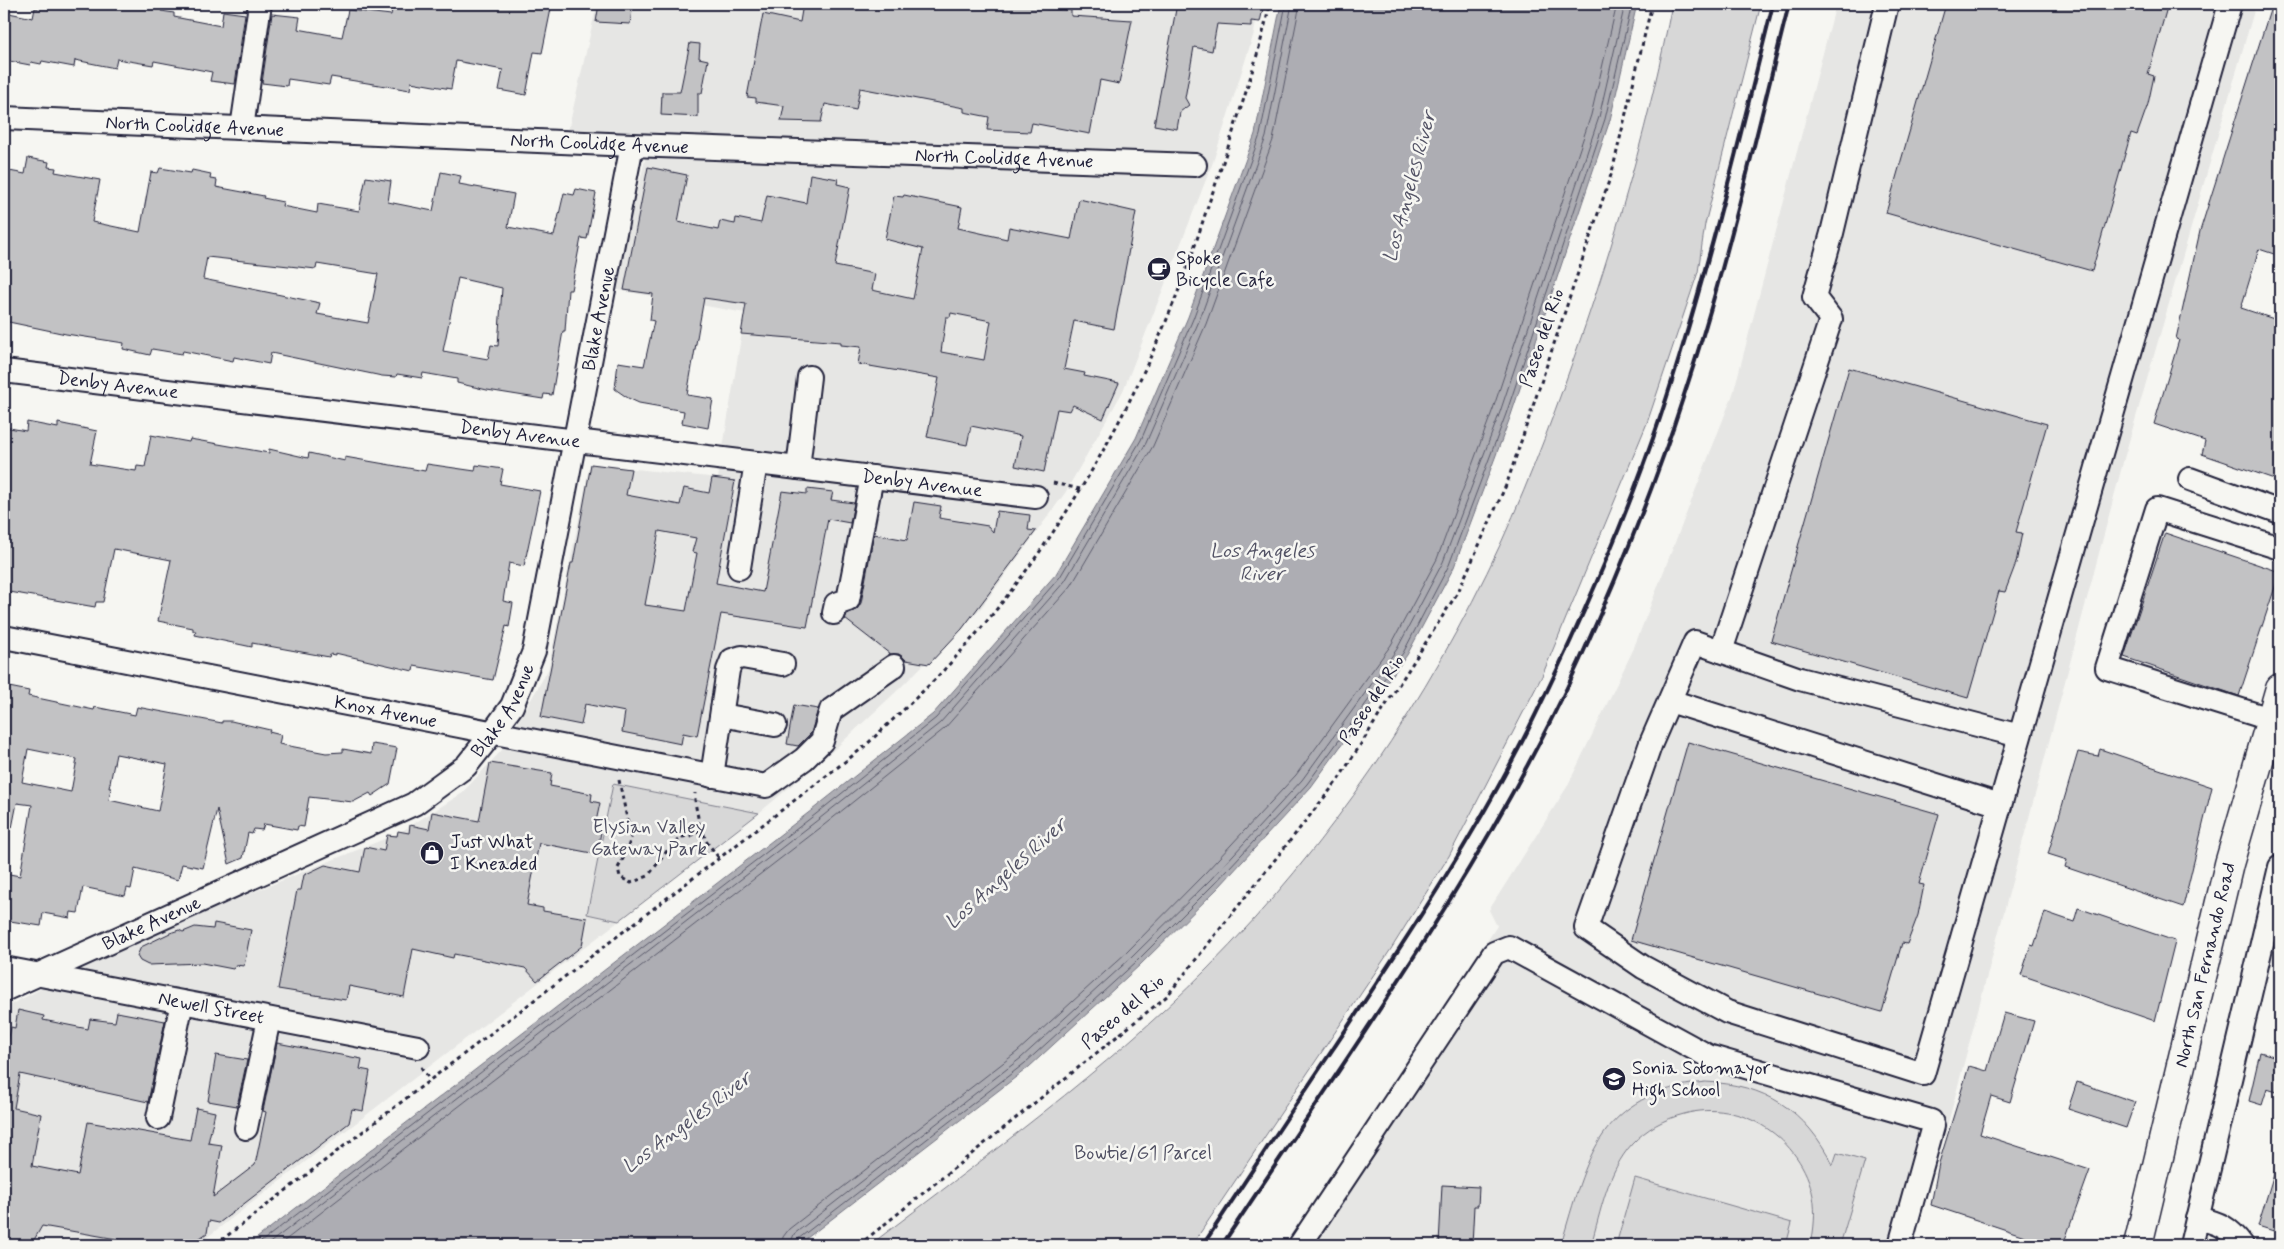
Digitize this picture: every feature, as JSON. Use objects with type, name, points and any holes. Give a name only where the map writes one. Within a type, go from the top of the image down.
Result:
[{"type":"main road","name":"North San Fernando Road","points":[[2138,1245],[2229,864],[2280,688]]},
{"type":"street","points":[[242,128],[260,4]]},
{"type":"street","points":[[1721,651],[1831,319],[1814,298],[1832,233],[1887,4]]},
{"type":"street","points":[[2020,736],[1800,679],[1695,642],[1651,743],[1586,928],[1643,967],[1727,1012],[1923,1074],[2000,805],[2020,736],[2230,4]]},
{"type":"street","name":"North Coolidge Avenue","points":[[4,118],[632,145],[1195,165]]},
{"type":"street","name":"Blake Avenue","points":[[4,990],[414,804],[466,766],[493,732],[512,706],[534,651],[632,145]]},
{"type":"street","name":"Denby Avenue","points":[[4,371],[1036,497]]},
{"type":"street","points":[[798,468],[809,377]]},
{"type":"street","points":[[739,568],[756,463]]},
{"type":"street","points":[[834,613],[836,604],[848,600],[872,477]]},
{"type":"street","points":[[2190,479],[2280,512]]},
{"type":"street","points":[[2270,719],[2107,668],[2157,509],[2280,548]]},
{"type":"street","name":"Knox Avenue","points":[[4,637],[766,786],[804,759],[822,741],[831,710],[894,666]]},
{"type":"street","points":[[705,774],[722,715],[728,670],[732,660],[742,657],[783,664]]},
{"type":"street","points":[[1670,701],[2000,805]]},
{"type":"street","points":[[722,715],[775,725]]},
{"type":"street","points":[[2191,1245],[2280,867]]},
{"type":"street","points":[[1300,1245],[1494,953],[1509,947],[1708,1056],[1930,1121],[1933,1126],[1900,1245]]},
{"type":"street","name":"Newell Street","points":[[4,968],[418,1047]]},
{"type":"street","points":[[158,1118],[182,1002]]},
{"type":"street","points":[[246,1128],[269,1019]]},
{"type":"street","points":[[2197,1218],[2217,1223],[2233,1232],[2242,1245]]},
{"type":"path","name":"Paseo del Rio","points":[[858,1245],[1167,996],[1338,780],[1458,592],[1507,483],[1612,172],[1652,4]]},
{"type":"path","points":[[613,756],[630,838],[626,853],[618,868],[620,877],[631,883],[648,876],[667,851],[681,837],[690,836],[699,831],[700,823]]},
{"type":"path","points":[[705,774],[694,805],[706,841],[719,858]]},
{"type":"shaded area","points":[[597,4],[1259,4],[1254,33],[1213,162],[1123,391],[1065,493],[981,608],[836,748],[759,813],[613,784],[587,914],[619,921],[197,1245],[4,1245],[4,1008],[138,939],[399,833],[461,794],[502,750],[548,670],[590,464],[718,478],[745,313],[612,289],[651,137],[568,131]]},
{"type":"shaded area","points":[[1836,4],[2256,4],[2125,455],[1951,1112],[1913,1245],[1287,1245],[1497,926],[1489,910],[1567,787],[1633,650],[1733,394]]},
{"type":"green space","name":"Bowtie/G1 Parcel","points":[[1672,4],[1761,4],[1705,224],[1698,272],[1647,423],[1542,676],[1449,856],[1391,949],[1192,1245],[870,1245],[1043,1113],[1168,1007],[1207,969],[1252,922],[1294,873],[1372,769],[1408,714],[1472,601],[1501,543],[1535,464],[1584,329],[1622,209],[1664,45]]},
{"type":"green space","name":"Elysian Valley Gateway Park","points":[[613,784],[759,813],[619,921],[587,914]]},
{"type":"green space","points":[[1705,1082],[1747,1088],[1781,1104],[1810,1129],[1833,1165],[1837,1153],[1865,1161],[1840,1245],[1811,1245],[1814,1221],[1813,1196],[1807,1175],[1796,1157],[1782,1141],[1766,1128],[1747,1118],[1727,1112],[1705,1111],[1684,1114],[1669,1119],[1649,1129],[1637,1139],[1623,1155],[1616,1167],[1606,1192],[1591,1245],[1561,1245],[1580,1184],[1590,1158],[1603,1135],[1620,1116],[1641,1100],[1669,1089]]},
{"type":"green space","points":[[1635,1178],[1792,1223],[1786,1245],[1616,1245]]},
{"type":"water","name":"Los Angeles River","points":[[1281,4],[1637,4],[1610,120],[1511,415],[1454,567],[1407,655],[1311,787],[1219,887],[1140,965],[1029,1067],[798,1245],[248,1245],[812,810],[933,714],[1056,574],[1136,438],[1188,317],[1255,134]]},
{"type":"building","points":[[39,4],[162,4],[161,11],[174,13],[174,17],[221,26],[223,11],[245,14],[235,84],[210,81],[212,72],[154,61],[153,65],[117,59],[115,68],[75,60],[74,67],[42,61],[41,64],[31,62],[30,65],[4,60],[4,12],[33,18],[35,8],[38,8]]},
{"type":"building","points":[[393,4],[552,4],[542,53],[534,52],[526,95],[499,90],[503,70],[456,61],[451,89],[411,82],[410,90],[331,77],[329,85],[288,79],[287,86],[262,83],[272,14],[300,17],[298,29],[342,37],[348,10],[391,15]]},
{"type":"building","points":[[599,4],[633,4],[630,24],[596,22]]},
{"type":"building","points":[[803,4],[858,4],[885,9],[886,6],[931,9],[932,4],[1047,4],[1046,9],[1071,10],[1071,16],[1132,20],[1119,84],[1100,80],[1090,134],[1032,123],[1030,132],[987,130],[989,117],[964,112],[964,108],[860,88],[856,110],[825,104],[821,122],[781,121],[784,106],[756,102],[756,98],[747,97],[763,14],[800,22]]},
{"type":"building","points":[[1177,4],[1264,4],[1260,22],[1251,21],[1251,26],[1217,24],[1212,51],[1194,47],[1185,98],[1189,105],[1180,112],[1177,129],[1154,125]]},
{"type":"building","points":[[1946,4],[2168,4],[2148,74],[2154,76],[2148,104],[2137,135],[2131,133],[2092,271],[1886,213]]},
{"type":"building","points":[[2272,4],[2280,4],[2280,256],[2259,249],[2241,308],[2280,321],[2280,481],[2202,454],[2205,441],[2154,424],[2179,340],[2176,339],[2200,231]]},
{"type":"building","points":[[690,43],[700,44],[699,58],[708,60],[702,93],[698,93],[698,117],[661,115],[662,92],[680,92]]},
{"type":"building","points":[[28,158],[49,162],[48,167],[56,168],[55,172],[100,180],[92,222],[140,232],[151,172],[158,173],[160,168],[191,173],[192,170],[211,174],[210,179],[217,180],[216,187],[264,196],[263,198],[283,202],[282,206],[317,213],[318,204],[359,211],[366,177],[391,181],[388,202],[433,211],[441,172],[461,176],[459,184],[514,194],[508,227],[554,236],[564,193],[574,195],[576,189],[596,193],[587,239],[581,238],[571,290],[568,290],[565,331],[563,331],[552,395],[544,394],[543,399],[487,390],[457,383],[457,379],[423,373],[422,378],[397,374],[396,377],[382,376],[271,353],[269,364],[234,357],[233,361],[183,351],[182,354],[152,349],[150,355],[123,349],[124,343],[66,334],[4,321],[4,170],[25,174]],"holes":[[[207,257],[316,269],[317,264],[378,274],[368,323],[317,314],[320,303],[203,279]],[[458,278],[502,288],[498,346],[491,345],[488,359],[443,351]]]},
{"type":"building","points":[[648,167],[687,175],[678,222],[718,230],[720,221],[735,224],[736,218],[761,223],[767,195],[806,203],[810,174],[838,179],[837,184],[850,187],[835,266],[875,274],[872,290],[913,299],[923,249],[885,239],[894,196],[903,197],[904,195],[962,207],[958,228],[1007,239],[1009,227],[1071,239],[1079,199],[1136,212],[1114,329],[1074,321],[1064,369],[1085,373],[1084,376],[1119,383],[1103,419],[1073,405],[1070,411],[1057,409],[1044,472],[1015,466],[1021,436],[971,426],[967,445],[927,437],[939,378],[858,364],[861,347],[841,345],[841,342],[741,334],[746,304],[704,298],[687,395],[713,399],[708,428],[682,423],[684,411],[639,403],[615,389],[618,362],[644,366],[654,321],[650,320],[653,294],[624,290]],"holes":[[[951,313],[991,321],[984,360],[941,352],[946,317],[950,317]]]},
{"type":"building","points":[[1849,368],[2047,424],[2016,532],[2022,533],[2016,563],[2005,592],[1999,591],[1968,698],[1771,641]]},
{"type":"building","points":[[27,422],[58,428],[58,423],[97,431],[90,464],[136,471],[137,466],[145,467],[151,435],[189,442],[190,439],[269,453],[269,449],[308,458],[309,453],[345,461],[345,457],[425,471],[427,464],[475,471],[476,465],[503,469],[500,484],[540,491],[524,566],[509,563],[503,601],[513,603],[509,627],[506,626],[493,680],[414,666],[413,671],[335,653],[335,655],[330,654],[329,657],[252,643],[252,647],[195,635],[196,631],[193,631],[193,628],[158,621],[171,560],[114,549],[103,602],[96,602],[95,607],[4,591],[4,427],[26,431]]},
{"type":"building","points":[[591,464],[631,469],[626,495],[680,505],[684,488],[709,493],[712,478],[735,481],[716,583],[763,592],[782,491],[807,494],[807,489],[833,492],[831,500],[854,503],[850,523],[828,519],[807,627],[721,614],[697,736],[683,733],[681,744],[622,732],[625,712],[585,704],[581,725],[541,717],[571,563],[573,563]],"holes":[[[659,531],[696,538],[692,552],[697,553],[686,611],[645,605]]]},
{"type":"building","points":[[914,502],[941,506],[939,518],[988,526],[993,532],[997,511],[1030,515],[1028,530],[1036,531],[962,629],[929,664],[906,660],[899,654],[890,654],[845,619],[847,614],[857,609],[861,603],[874,534],[907,540]]},
{"type":"building","points":[[2165,533],[2280,572],[2239,696],[2124,657]]},
{"type":"building","points":[[4,686],[29,691],[28,696],[94,710],[95,707],[135,715],[137,707],[222,723],[222,721],[231,721],[270,730],[269,732],[281,735],[279,744],[326,753],[343,752],[343,749],[371,754],[372,744],[397,748],[390,784],[372,796],[370,793],[353,802],[309,797],[304,827],[298,826],[297,830],[264,824],[262,830],[254,829],[252,834],[248,833],[243,858],[229,864],[217,809],[203,868],[182,864],[178,880],[135,869],[131,889],[127,888],[125,896],[83,887],[78,913],[71,912],[70,918],[43,913],[41,926],[4,920],[4,873],[20,876],[32,805],[17,803],[12,828],[4,827]],"holes":[[[28,749],[77,759],[71,792],[22,782]],[[116,754],[167,764],[158,811],[109,800],[111,788],[109,788]]]},
{"type":"building","points":[[794,705],[818,709],[811,733],[798,746],[787,744]]},
{"type":"building","points":[[1688,742],[1939,814],[1919,884],[1924,885],[1918,915],[1907,944],[1902,943],[1882,1012],[1631,940]]},
{"type":"building","points":[[2100,749],[2212,787],[2183,907],[2065,867],[2067,860],[2048,854],[2078,752],[2098,756]]},
{"type":"building","points":[[490,763],[552,773],[550,786],[592,794],[591,801],[600,803],[594,831],[601,832],[597,854],[539,843],[527,905],[543,908],[543,911],[587,918],[582,946],[537,981],[525,968],[454,954],[453,958],[413,949],[404,997],[349,986],[346,1000],[278,989],[297,890],[301,890],[304,875],[325,865],[360,872],[365,847],[384,851],[387,835],[397,836],[398,831],[409,833],[410,825],[429,829],[432,812],[479,821]]},
{"type":"building","points":[[2078,908],[2175,941],[2155,1021],[2021,975],[2031,945],[2034,946],[2045,912],[2074,922]]},
{"type":"building","points":[[214,923],[251,930],[244,966],[236,965],[233,969],[202,963],[148,965],[140,961],[137,956],[141,947],[170,933],[179,930],[183,932],[195,927],[213,929]]},
{"type":"building","points":[[18,1010],[44,1016],[43,1020],[88,1029],[90,1019],[115,1022],[117,1012],[165,1021],[148,1102],[20,1074],[14,1108],[41,1114],[32,1166],[78,1175],[88,1122],[190,1140],[196,1108],[215,1112],[208,1143],[222,1145],[213,1197],[255,1165],[266,1112],[263,1111],[277,1043],[362,1059],[360,1069],[370,1071],[363,1111],[352,1109],[349,1123],[219,1223],[209,1221],[207,1233],[190,1245],[151,1245],[42,1226],[31,1245],[4,1245],[4,1063],[11,1027],[15,1028]]},
{"type":"building","points":[[2004,1013],[2034,1021],[2010,1102],[1991,1096],[1980,1134],[2090,1170],[2063,1245],[2052,1245],[1931,1205],[1939,1163],[1969,1066],[1987,1071]]},
{"type":"building","points":[[2260,1052],[2277,1057],[2274,1067],[2280,1069],[2280,1093],[2267,1089],[2262,1105],[2249,1101]]},
{"type":"building","points":[[216,1055],[247,1060],[237,1106],[208,1101]]},
{"type":"building","points":[[2077,1082],[2135,1102],[2126,1128],[2068,1109]]},
{"type":"building","points":[[2276,1167],[2280,1168],[2280,1233],[2258,1226]]},
{"type":"building","points":[[1442,1185],[1479,1187],[1478,1206],[1474,1206],[1472,1245],[1439,1245]]},
{"type":"railway","points":[[1203,1245],[1385,971],[1460,853],[1506,772],[1565,654],[1616,537],[1660,418],[1707,264],[1773,4]]},
{"type":"railway","points":[[1222,1245],[1365,1032],[1457,888],[1501,814],[1542,739],[1579,662],[1608,597],[1648,498],[1699,349],[1740,202],[1789,4]]},
{"type":"place","name":"Spoke Bicycle Cafe","points":[[1159,269]]},
{"type":"place","name":"Just What I Kneaded","points":[[432,853]]},
{"type":"place","name":"Sonia Sotomayor High School","points":[[1614,1079]]}]
